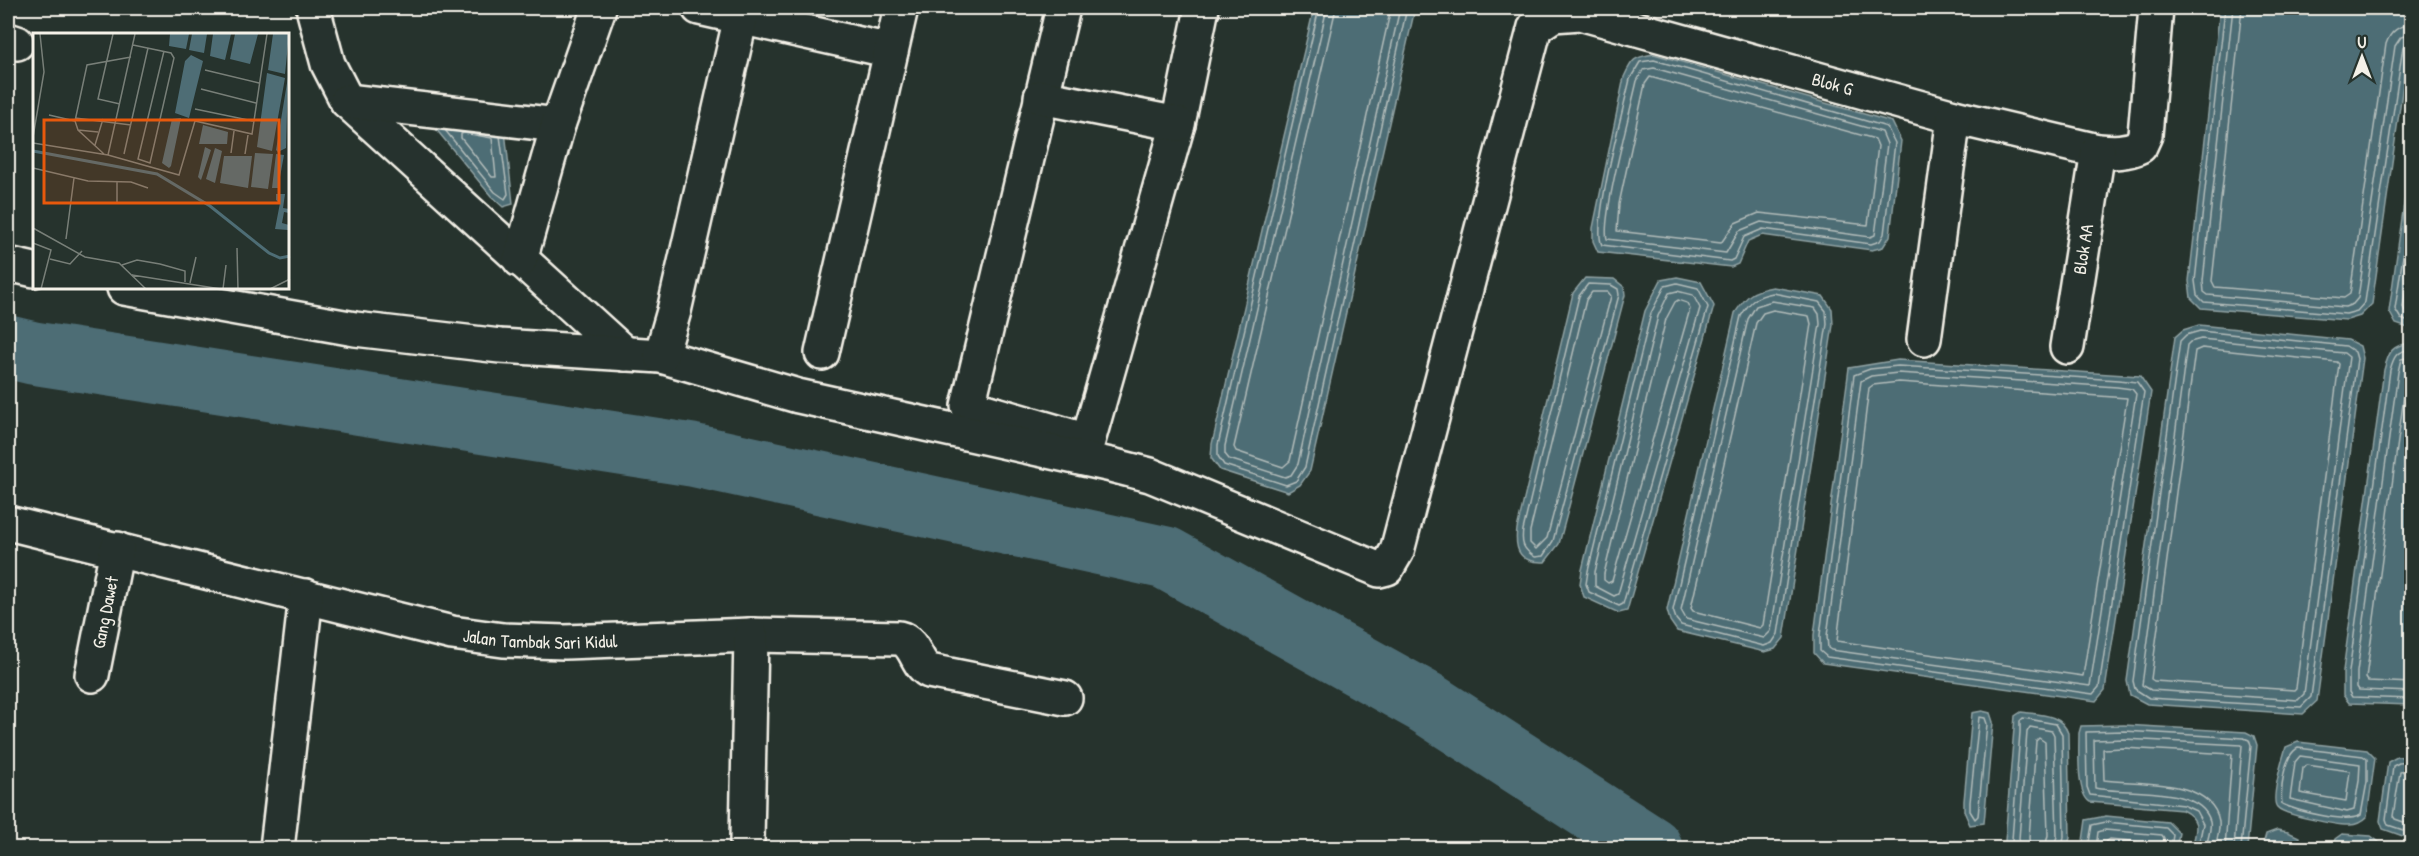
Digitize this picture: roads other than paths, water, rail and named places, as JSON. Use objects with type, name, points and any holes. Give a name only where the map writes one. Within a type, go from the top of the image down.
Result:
[{"type":"street","points":[[520,260],[558,125],[599,8]]},
{"type":"street","points":[[699,8],[742,12],[891,51]]},
{"type":"street","points":[[822,353],[901,8]]},
{"type":"street","points":[[1063,8],[968,406],[1088,441],[1178,124],[1202,8]]},
{"type":"street","name":"Blok G","points":[[661,356],[798,396],[1150,475],[1374,568],[1384,569],[1387,568],[1397,550],[1535,27],[1553,15],[1580,13],[1953,117],[2098,151],[2115,152],[2140,146],[2145,135],[2153,8]]},
{"type":"street","points":[[308,9],[328,64],[346,101],[625,354]]},
{"type":"street","points":[[135,290],[355,329],[500,346],[661,356],[674,310],[742,12]]},
{"type":"street","points":[[1041,97],[1178,124]]},
{"type":"street","points":[[346,101],[558,125]]},
{"type":"street","points":[[1924,339],[1953,117]]},
{"type":"street","name":"Blok AA","points":[[2067,347],[2098,151]]},
{"type":"street","points":[[8,264],[33,270]]},
{"type":"street","name":"Jalan Tambak Sari Kidul","points":[[8,523],[421,626],[503,640],[565,642],[751,635],[899,638],[909,643],[920,662],[929,671],[1065,698]]},
{"type":"street","name":"Gang Dawet","points":[[92,675],[117,549]]},
{"type":"street","points":[[277,849],[306,596]]},
{"type":"street","points":[[747,842],[751,635]]},
{"type":"water","points":[[1314,8],[1413,8],[1414,13],[1310,471],[1300,485],[1288,492],[1220,470],[1211,458],[1212,444]]},
{"type":"water","points":[[2220,8],[2411,8],[2411,28],[2372,304],[2360,316],[2347,320],[2201,308],[2191,298],[2189,281]]},
{"type":"water","points":[[1654,54],[1892,122],[1901,141],[1890,236],[1883,247],[1872,250],[1762,235],[1748,241],[1738,264],[1731,267],[1598,252],[1593,241],[1593,228],[1624,77],[1634,60]]},
{"type":"water","points":[[426,117],[505,131],[513,204],[503,207],[491,196]]},
{"type":"water","points":[[2411,154],[2412,329],[2396,324],[2389,311]]},
{"type":"water","points":[[1677,277],[1701,282],[1714,306],[1627,611],[1619,613],[1584,597],[1580,584],[1582,570],[1645,311],[1661,280]]},
{"type":"water","points":[[1585,278],[1614,279],[1624,287],[1625,295],[1559,544],[1545,562],[1537,562],[1525,558],[1518,550],[1517,529],[1573,293]]},
{"type":"water","points":[[1773,287],[1823,296],[1832,309],[1833,325],[1784,638],[1775,649],[1765,652],[1677,631],[1670,621],[1667,610],[1735,313],[1750,295]]},
{"type":"water","points":[[2199,325],[2348,340],[2360,346],[2363,358],[2317,701],[2303,714],[2147,704],[2130,695],[2127,681],[2175,337],[2183,330]]},
{"type":"water","points":[[2411,343],[2411,705],[2349,703],[2343,695],[2343,671],[2384,370],[2395,347]]},
{"type":"water","points":[[1898,360],[2140,376],[2151,392],[2105,690],[2096,701],[1823,663],[1814,653],[1814,635],[1849,368]]},
{"type":"water","points":[[1982,711],[1990,713],[1993,722],[1984,823],[1970,825],[1964,811],[1964,801],[1972,713]]},
{"type":"water","points":[[2021,712],[2055,718],[2065,726],[2068,733],[2070,838],[2067,848],[2008,848],[2005,841],[2015,716]]},
{"type":"water","points":[[2124,725],[2246,732],[2254,736],[2257,745],[2247,848],[2192,848],[2196,831],[2195,822],[2182,810],[2090,802],[2082,790],[2080,781],[2079,733],[2081,726]]},
{"type":"water","points":[[2298,742],[2367,750],[2375,758],[2365,819],[2353,825],[2335,824],[2300,816],[2277,807],[2276,788],[2286,747]]},
{"type":"water","points":[[2412,756],[2411,839],[2383,829],[2380,821],[2388,762],[2397,757]]},
{"type":"water","points":[[2106,816],[2168,822],[2179,833],[2176,848],[2082,848],[2086,820]]},
{"type":"water","points":[[2277,830],[2299,837],[2301,848],[2262,848],[2266,834]]},
{"type":"water","points":[[2342,834],[2371,836],[2380,843],[2381,848],[2333,848],[2335,839]]},
{"type":"waterway","points":[[8,347],[33,353],[692,455],[1166,558],[1425,702],[1651,848]]}]
